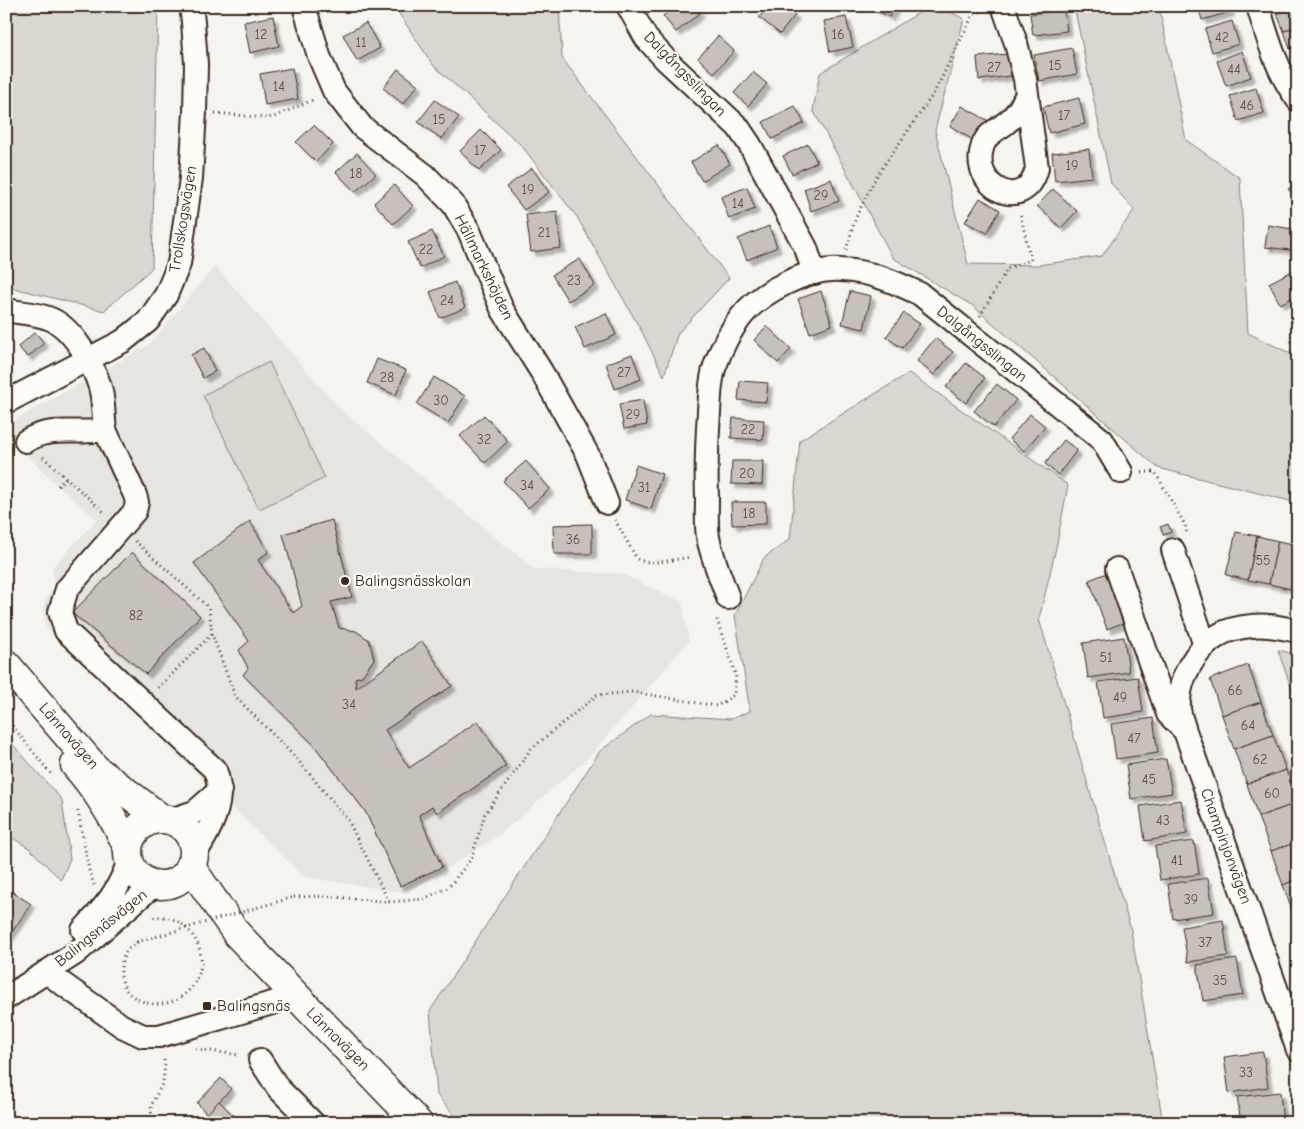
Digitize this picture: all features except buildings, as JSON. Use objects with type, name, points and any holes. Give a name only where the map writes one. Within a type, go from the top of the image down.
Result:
[{"type":"main road","name":"Lännavägen","points":[[6,664],[97,770],[166,819],[185,829],[194,847],[192,861],[237,934],[418,1123]]},
{"type":"main road","name":"Lännavägen","points":[[6,685],[89,781],[117,823],[128,855],[138,875],[149,882],[162,884],[237,934]]},
{"type":"main road","points":[[128,855],[129,841],[138,828],[152,820],[166,819]]},
{"type":"main road","points":[[162,884],[182,877],[192,861]]},
{"type":"street","name":"Trollskogsvägen","points":[[6,402],[123,340],[148,321],[162,302],[173,281],[179,264],[191,178],[196,64],[190,6]]},
{"type":"street","name":"Hällmarkshöjden","points":[[304,6],[319,56],[334,91],[362,127],[425,175],[453,204],[470,231],[502,309],[541,371],[588,454],[607,503]]},
{"type":"street","name":"Dalgångsslingan","points":[[628,6],[646,38],[666,60],[738,127],[750,145],[806,248],[814,273]]},
{"type":"street","points":[[1003,6],[1016,43],[1025,79],[1037,168],[1034,179],[1027,189],[1016,193],[1001,192],[987,180],[983,171],[981,153],[986,138],[1008,122],[1018,111],[1027,94]]},
{"type":"street","points":[[1258,6],[1275,58],[1290,89],[1298,100]]},
{"type":"street","name":"Dalgångsslingan","points":[[720,604],[708,534],[706,458],[714,368],[726,338],[742,315],[772,290],[790,280],[814,273],[841,269],[889,279],[920,294],[1102,440],[1121,472]]},
{"type":"street","points":[[6,310],[48,317],[68,330],[88,360],[100,388],[105,430],[132,486],[137,502],[126,533],[67,589],[60,612],[66,631],[215,770],[220,790],[217,810],[207,836],[192,861]]},
{"type":"street","points":[[26,441],[35,435],[52,430],[90,432],[105,430]]},
{"type":"street","points":[[1173,550],[1205,646]]},
{"type":"street","points":[[1117,569],[1168,714],[1185,731]]},
{"type":"street","name":"Champinjonvägen","points":[[1298,631],[1254,625],[1234,629],[1220,635],[1205,646],[1195,657],[1186,672],[1181,690],[1179,709],[1185,731],[1298,1050]]},
{"type":"street","points":[[166,819],[195,812],[220,790]]},
{"type":"street","name":"Balingsnäsvägen","points":[[46,972],[109,902],[121,883],[128,855]]},
{"type":"street","name":"Balingsnäsvägen","points":[[6,998],[76,953],[162,884]]},
{"type":"street","points":[[46,972],[122,1026],[142,1036],[159,1036],[296,996]]},
{"type":"street","points":[[260,1060],[278,1088],[313,1123]]},
{"type":"path","points":[[841,269],[856,217],[876,177],[934,93],[972,17],[986,6]]},
{"type":"path","points":[[195,112],[266,118],[274,117],[334,91]]},
{"type":"path","points":[[970,334],[1007,269],[1031,260],[1016,193]]},
{"type":"path","points":[[26,441],[209,608],[212,634],[235,696],[296,758],[348,820],[390,902]]},
{"type":"path","points":[[58,486],[66,478]]},
{"type":"path","points":[[607,503],[637,559],[656,562],[698,556]]},
{"type":"path","points":[[157,916],[176,920],[190,931],[199,946],[202,963],[200,974],[186,994],[176,1000],[164,1003],[150,1003],[129,993],[121,978],[121,968],[128,949],[137,942],[294,897],[325,896],[390,902],[423,899],[448,888],[471,859],[485,814],[531,749],[597,696],[633,692],[718,706],[734,695],[736,675],[716,618],[720,604]]},
{"type":"path","points":[[144,704],[181,663],[212,634]]},
{"type":"path","points":[[6,718],[55,777]]},
{"type":"path","points":[[76,807],[88,858]]},
{"type":"path","points":[[134,1007],[137,998]]},
{"type":"path","points":[[152,1123],[151,1106],[163,1082],[165,1064],[159,1036]]},
{"type":"path","points":[[194,1049],[231,1053],[260,1060]]},
{"type":"shaded area","points":[[6,6],[156,6],[158,8],[152,268],[104,311],[6,286]]},
{"type":"shaded area","points":[[394,6],[559,6],[562,58],[729,278],[678,333],[664,376],[642,332],[577,217],[521,145],[433,65]]},
{"type":"shaded area","points":[[930,6],[939,6],[964,19],[935,130],[968,264],[1038,265],[1102,256],[1134,210],[1111,183],[1074,6],[1159,6],[1186,140],[1240,178],[1248,333],[1298,357],[1298,503],[1158,468],[973,306],[893,258],[813,110],[820,73]]},
{"type":"shaded area","name":"Balingsnässkolan","points":[[215,266],[340,409],[534,569],[622,574],[682,602],[689,641],[589,757],[498,836],[407,893],[304,877],[46,627],[43,608],[46,599],[54,588],[52,568],[97,519],[58,486],[6,435],[6,425],[150,344]]},
{"type":"shaded area","points":[[269,362],[325,478],[259,509],[203,395]]},
{"type":"shaded area","points":[[909,373],[1068,485],[1056,548],[1039,619],[1131,930],[1163,1123],[461,1123],[437,1095],[430,1011],[600,751],[651,714],[731,719],[750,711],[735,615],[764,558],[790,539],[800,440]]},
{"type":"shaded area","points":[[1278,650],[1298,655],[1298,707]]},
{"type":"shaded area","points":[[6,737],[62,800],[70,859],[61,880],[29,848],[6,834]]},
{"type":"place","name":"Balingsnässkolan","points":[[345,581]]},
{"type":"place","name":"Balingsnäs","points":[[207,1006]]}]
